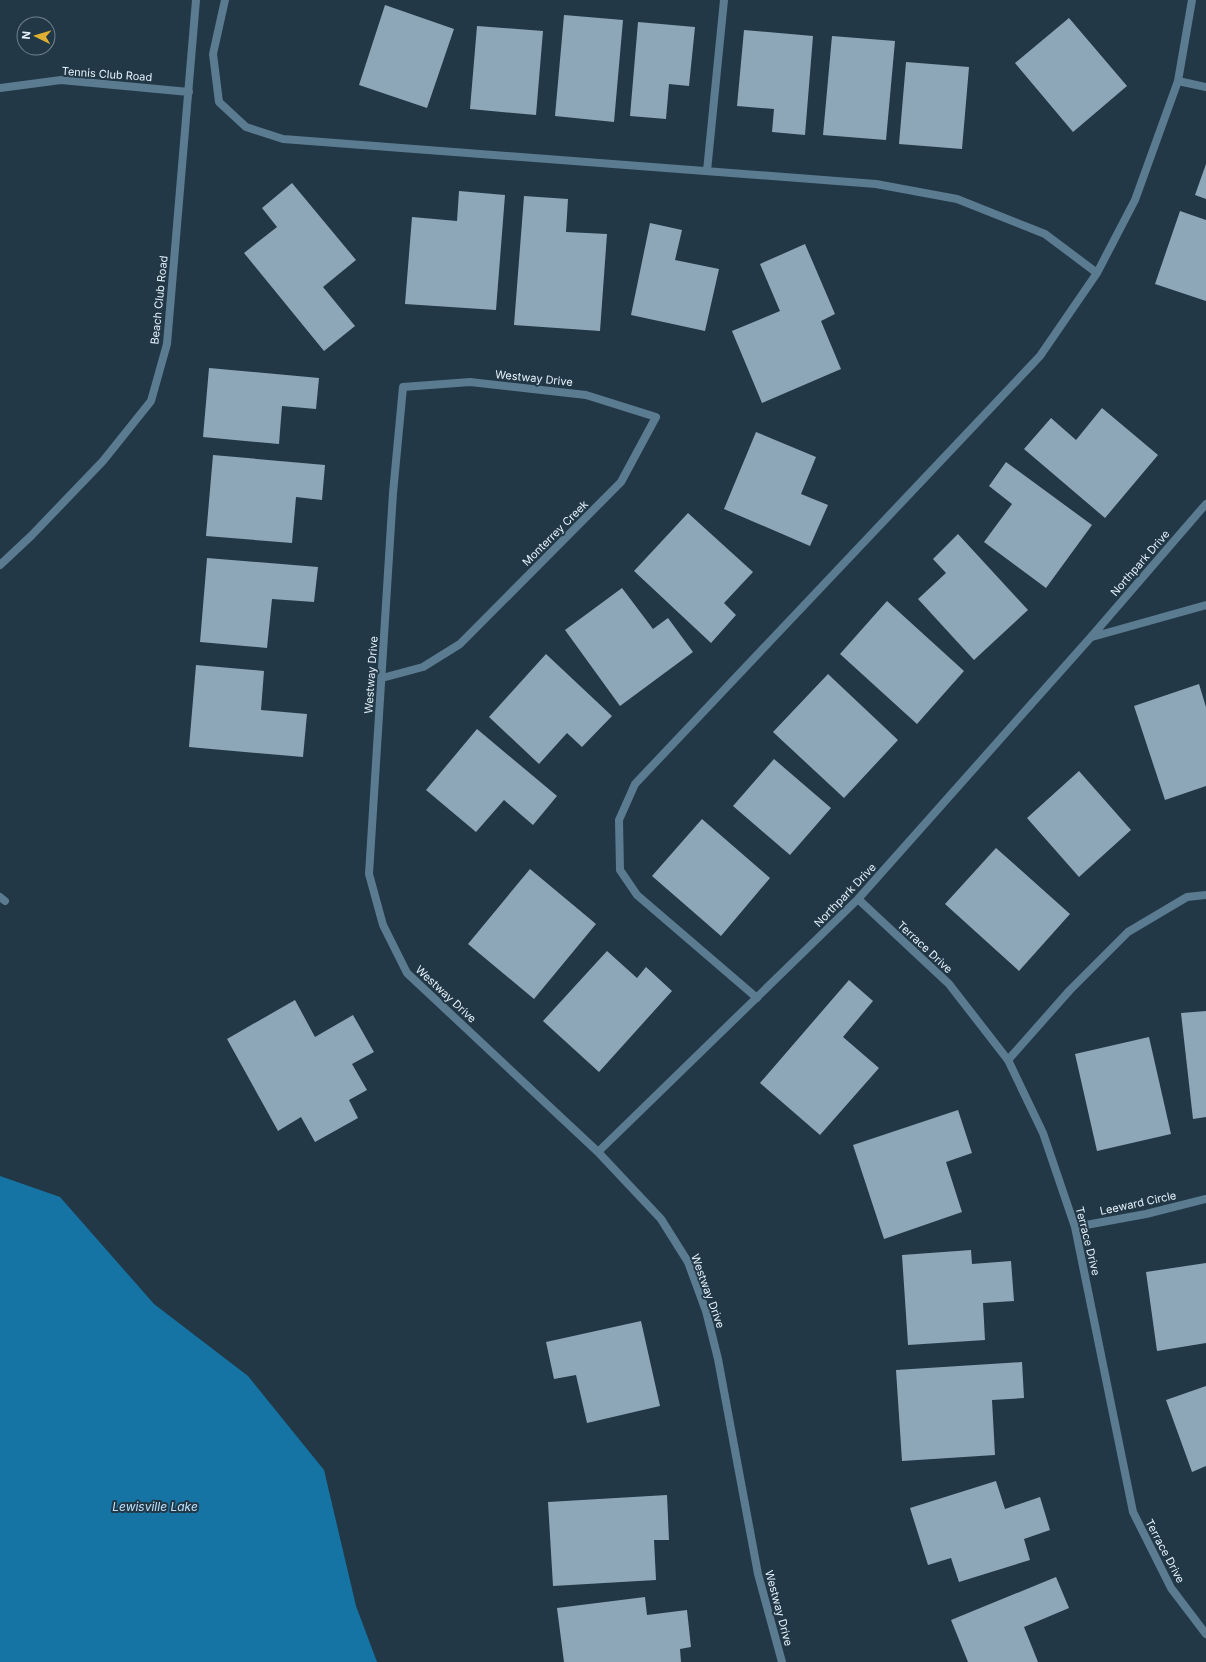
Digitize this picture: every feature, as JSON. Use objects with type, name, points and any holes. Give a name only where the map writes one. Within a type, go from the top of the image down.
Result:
[{"type":"street","name":"Beach Club Road","points":[[0,565],[32,536],[103,461],[151,401],[167,344],[196,0]]},
{"type":"street","points":[[225,0],[213,54],[219,102],[246,127],[283,139],[876,184],[956,199],[1044,234],[1097,273]]},
{"type":"street","points":[[707,170],[724,0]]},
{"type":"street","points":[[757,998],[637,895],[620,870],[619,820],[635,784],[1040,356],[1097,273],[1135,200],[1178,81],[1192,0]]},
{"type":"street","name":"Tennis Club Road","points":[[0,88],[60,80],[189,92]]},
{"type":"street","points":[[1178,81],[1206,87]]},
{"type":"street","name":"Westway Drive","points":[[586,395],[470,382],[403,387],[393,493],[369,874],[383,925],[407,973],[598,1152],[662,1219],[688,1262],[706,1311],[718,1359],[758,1574],[782,1662]]},
{"type":"street","name":"Monterrey Creek","points":[[382,678],[423,667],[460,644],[621,482],[656,417],[586,395]]},
{"type":"street","name":"Northpark Drive","points":[[598,1152],[858,900],[1091,637],[1206,504]]},
{"type":"street","points":[[1091,637],[1206,605]]},
{"type":"street","points":[[1008,1060],[1070,990],[1128,932],[1188,897],[1206,895]]},
{"type":"street","name":"Terrace Drive","points":[[858,900],[949,984],[1008,1060],[1043,1133],[1075,1227],[1133,1512],[1171,1588],[1206,1634]]},
{"type":"street","name":"Leeward Circle","points":[[1075,1227],[1146,1214],[1206,1199]]},
{"type":"water","name":"Lewisville Lake","points":[[0,1176],[60,1197],[154,1304],[248,1376],[324,1470],[356,1606],[377,1662],[0,1662]]},
{"type":"building","points":[[385,5],[454,29],[427,108],[359,85]]},
{"type":"building","points":[[564,15],[623,20],[614,122],[555,116]]},
{"type":"building","points":[[1069,18],[1127,86],[1073,132],[1015,63]]},
{"type":"building","points":[[638,22],[695,27],[689,86],[669,84],[666,119],[630,116]]},
{"type":"building","points":[[477,26],[543,31],[536,115],[470,109]]},
{"type":"building","points":[[744,30],[813,36],[805,135],[772,132],[774,109],[737,106]]},
{"type":"building","points":[[832,36],[895,41],[886,140],[823,135]]},
{"type":"building","points":[[906,62],[969,67],[962,149],[899,144]]},
{"type":"building","points":[[1206,164],[1206,199],[1195,195]]},
{"type":"building","points":[[292,183],[356,260],[323,287],[355,326],[324,351],[244,253],[277,227],[262,208]]},
{"type":"building","points":[[459,191],[505,195],[496,310],[405,304],[412,217],[457,221]]},
{"type":"building","points":[[524,196],[568,199],[566,232],[607,234],[600,331],[514,325]]},
{"type":"building","points":[[1180,211],[1206,220],[1206,301],[1155,284]]},
{"type":"building","points":[[650,223],[682,230],[675,260],[719,269],[705,331],[631,315]]},
{"type":"building","points":[[805,244],[835,314],[821,321],[841,369],[762,403],[732,331],[780,311],[760,264]]},
{"type":"building","points":[[209,368],[319,378],[316,409],[282,406],[279,444],[203,437]]},
{"type":"building","points":[[1102,408],[1158,455],[1105,518],[1024,449],[1051,418],[1076,440]]},
{"type":"building","points":[[756,432],[816,457],[801,494],[828,505],[810,546],[724,509]]},
{"type":"building","points":[[213,455],[325,465],[322,500],[296,497],[292,543],[206,536]]},
{"type":"building","points":[[1006,462],[1092,525],[1046,588],[984,542],[1012,504],[989,486]]},
{"type":"building","points":[[688,513],[753,572],[724,603],[736,615],[711,643],[634,571]]},
{"type":"building","points":[[958,534],[1028,610],[974,660],[918,599],[946,573],[933,559]]},
{"type":"building","points":[[207,558],[318,567],[314,602],[272,599],[267,648],[200,642]]},
{"type":"building","points":[[622,588],[653,629],[668,618],[693,652],[620,706],[565,630]]},
{"type":"building","points":[[887,601],[964,671],[917,724],[840,654]]},
{"type":"building","points":[[546,654],[612,716],[582,747],[567,733],[539,764],[489,717]]},
{"type":"building","points":[[196,665],[264,671],[261,710],[307,714],[303,757],[189,747]]},
{"type":"building","points":[[828,674],[898,740],[844,798],[773,732]]},
{"type":"building","points":[[1199,684],[1206,707],[1206,786],[1165,800],[1134,706]]},
{"type":"building","points":[[477,729],[557,796],[533,825],[504,800],[476,832],[426,790]]},
{"type":"building","points":[[774,759],[831,808],[790,855],[733,806]]},
{"type":"building","points":[[1079,771],[1131,830],[1079,877],[1027,818]]},
{"type":"building","points":[[702,819],[770,878],[721,936],[652,876]]},
{"type":"building","points":[[996,848],[1070,914],[1019,971],[945,904]]},
{"type":"building","points":[[530,869],[596,924],[534,999],[468,944]]},
{"type":"building","points":[[607,951],[637,978],[646,967],[672,991],[599,1072],[543,1021]]},
{"type":"building","points":[[849,980],[873,1001],[843,1037],[879,1068],[820,1135],[760,1083]]},
{"type":"building","points":[[295,1000],[315,1037],[353,1015],[374,1052],[352,1064],[367,1090],[349,1100],[358,1118],[315,1142],[301,1117],[278,1131],[227,1039]]},
{"type":"building","points":[[1206,1011],[1206,1117],[1193,1119],[1181,1013]]},
{"type":"building","points":[[1149,1037],[1171,1134],[1097,1151],[1075,1054]]},
{"type":"building","points":[[958,1110],[972,1153],[946,1162],[962,1212],[884,1239],[853,1145]]},
{"type":"building","points":[[971,1250],[972,1264],[1011,1261],[1014,1301],[983,1303],[985,1340],[908,1345],[902,1255]]},
{"type":"building","points":[[1206,1263],[1206,1343],[1157,1351],[1146,1272]]},
{"type":"building","points":[[641,1321],[660,1406],[587,1423],[576,1375],[554,1379],[546,1342]]},
{"type":"building","points":[[1022,1362],[1024,1398],[992,1400],[995,1455],[902,1461],[896,1370]]},
{"type":"building","points":[[1206,1386],[1206,1466],[1192,1472],[1166,1400]]},
{"type":"building","points":[[996,1481],[1005,1509],[1040,1497],[1050,1530],[1024,1539],[1030,1560],[959,1582],[951,1558],[928,1565],[910,1508]]},
{"type":"building","points":[[667,1495],[669,1540],[654,1540],[656,1580],[553,1586],[548,1502]]},
{"type":"building","points":[[1056,1577],[1069,1608],[1024,1627],[1038,1662],[968,1662],[951,1620]]},
{"type":"building","points":[[645,1597],[647,1615],[687,1610],[691,1647],[680,1649],[681,1662],[564,1662],[557,1608]]}]
